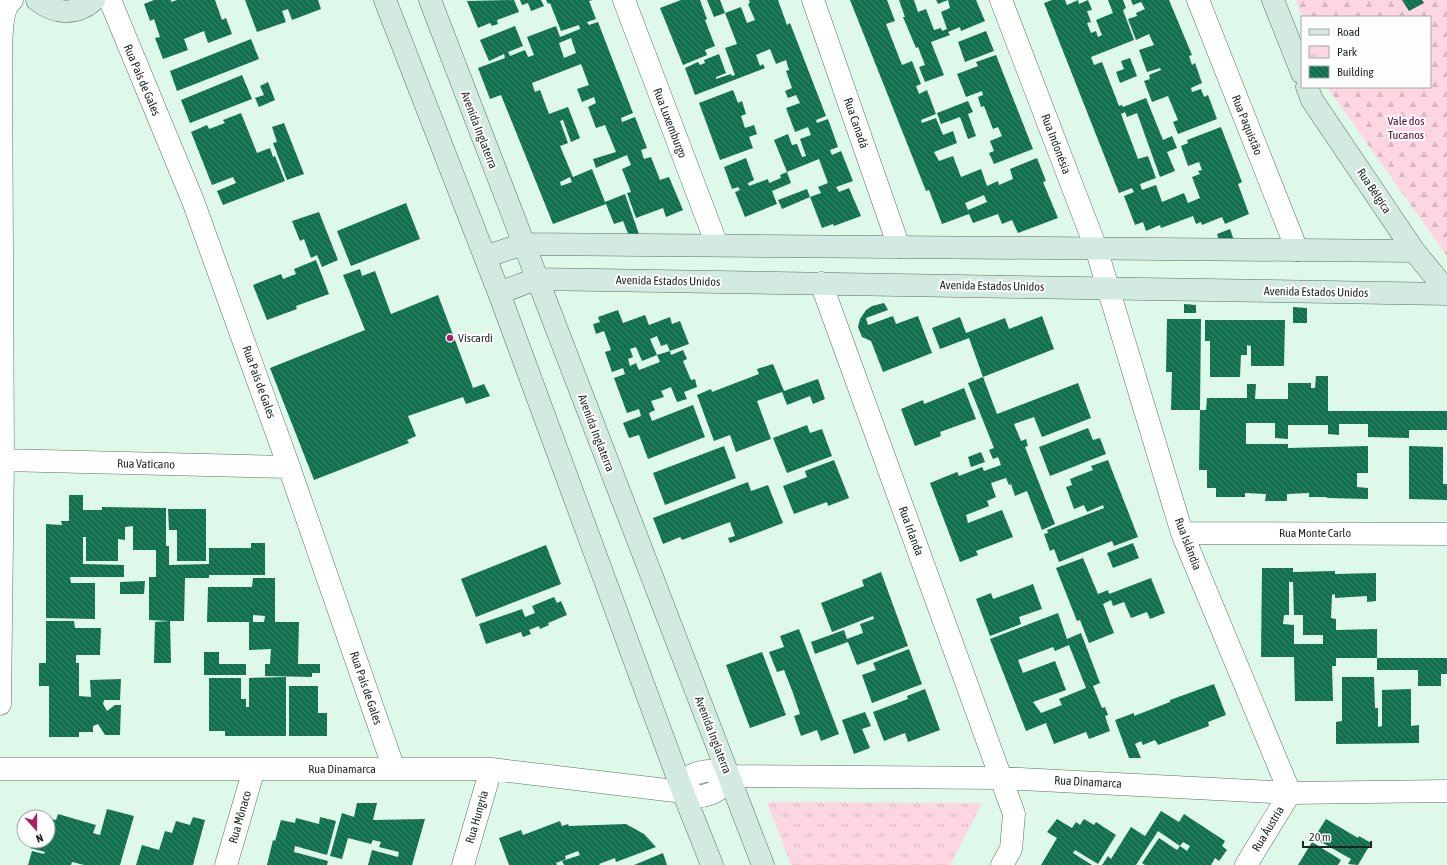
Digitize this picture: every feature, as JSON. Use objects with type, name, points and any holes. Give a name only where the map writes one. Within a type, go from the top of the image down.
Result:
[{"type":"street","points":[[0,704],[3,460],[1,52],[3,18],[9,2],[12,0]]},
{"type":"street","points":[[37,0],[47,8],[61,12],[75,11],[88,6],[94,0]]},
{"type":"street","name":"Rua País de Gales","points":[[110,0],[193,201],[289,467],[394,769]]},
{"type":"street","points":[[385,0],[499,293],[683,792],[712,865]]},
{"type":"street","name":"Avenida Inglaterra","points":[[430,0],[536,279],[763,865]]},
{"type":"street","name":"Rua Luxemburgo","points":[[624,0],[717,245]]},
{"type":"street","name":"Rua Canadá","points":[[813,0],[899,247]]},
{"type":"street","name":"Rua Indonésia","points":[[1002,0],[1096,248],[1108,288]]},
{"type":"street","name":"Rua Paquistão","points":[[1198,0],[1297,250]]},
{"type":"street","points":[[1273,0],[1301,71]]},
{"type":"street","name":"Rua Bélgica","points":[[1307,88],[1312,100],[1414,251],[1447,291]]},
{"type":"street","points":[[485,257],[523,244],[1414,251]]},
{"type":"street","points":[[499,293],[536,279]]},
{"type":"street","name":"Avenida Estados Unidos","points":[[536,279],[1447,294]]},
{"type":"street","name":"Rua Irlanda","points":[[821,283],[1014,814],[1011,849],[1002,865]]},
{"type":"street","name":"Rua Islândia","points":[[1108,288],[1182,533],[1290,793]]},
{"type":"street","name":"Rua Vaticano","points":[[3,460],[289,467]]},
{"type":"street","name":"Rua Monte Carlo","points":[[1182,533],[1447,534]]},
{"type":"street","name":"Rua Dinamarca","points":[[0,769],[491,769],[683,792],[690,796],[697,797],[720,790],[726,784],[729,776],[1001,778],[1290,793],[1447,791]]},
{"type":"street","name":"Rua Mônaco","points":[[226,865],[254,769]]},
{"type":"street","name":"Rua Hungria","points":[[463,865],[491,769]]},
{"type":"street","name":"Rua Áustria","points":[[1246,865],[1290,793]]},
{"type":"green space","name":"Vale dos Tucanos","points":[[1296,0],[1447,0],[1447,256],[1328,88],[1431,88],[1431,16],[1302,16]]},
{"type":"green space","points":[[767,802],[982,803],[950,865],[791,865]]},
{"type":"building","points":[[154,0],[171,0],[171,2],[177,0],[215,0],[222,20],[226,18],[232,34],[208,43],[204,31],[184,39],[188,50],[163,59],[155,38],[160,37],[154,19],[150,21],[144,4]]},
{"type":"building","points":[[245,0],[318,0],[321,9],[292,20],[288,9],[282,11],[286,22],[257,32]]},
{"type":"building","points":[[514,0],[519,12],[497,20],[498,24],[492,26],[490,23],[478,28],[467,1]]},
{"type":"building","points":[[520,0],[541,0],[544,6],[531,11],[528,3],[522,5]]},
{"type":"building","points":[[546,0],[593,0],[589,1],[596,19],[587,22],[589,25],[598,22],[633,113],[621,118],[622,122],[635,117],[647,148],[641,150],[644,159],[651,157],[660,180],[669,177],[683,210],[666,217],[663,208],[636,218],[627,193],[631,192],[622,169],[631,165],[627,155],[596,168],[593,159],[616,152],[605,125],[596,128],[588,107],[596,103],[594,97],[582,102],[577,89],[589,85],[581,64],[532,83],[535,92],[540,90],[549,114],[568,107],[580,138],[571,142],[563,120],[560,121],[568,143],[560,146],[573,177],[592,169],[605,202],[625,194],[640,237],[629,236],[623,221],[614,224],[606,204],[553,224],[501,95],[490,99],[478,68],[505,58],[504,54],[489,61],[480,40],[515,26],[523,46],[508,52],[510,56],[525,50],[528,57],[534,55],[527,37],[556,26],[560,37],[580,29],[579,25],[561,31],[550,3],[548,4]],"holes":[[[571,38],[576,53],[564,58],[559,43]],[[570,177],[572,182],[561,186],[560,182]]]},
{"type":"building","points":[[681,0],[700,0],[707,19],[705,20],[715,46],[705,50],[707,55],[683,65],[660,8]]},
{"type":"building","points":[[707,0],[720,0],[725,13],[714,17]]},
{"type":"building","points":[[749,0],[778,0],[787,25],[790,23],[826,116],[816,120],[817,123],[828,119],[838,147],[830,150],[832,155],[841,151],[853,181],[836,187],[839,192],[849,188],[861,216],[834,226],[833,224],[822,228],[810,197],[821,193],[818,187],[828,183],[819,159],[787,172],[774,140],[788,134],[792,145],[797,144],[802,157],[806,156],[800,139],[811,135],[808,127],[795,132],[786,108],[800,103],[796,95],[788,98],[785,91],[792,88],[786,71],[789,70],[786,60],[776,64],[770,49],[756,55],[760,66],[763,64],[765,68],[695,95],[685,68],[698,62],[700,65],[705,63],[704,60],[719,54],[726,73],[716,77],[716,79],[731,74],[732,76],[735,75],[725,48],[737,44],[725,13],[741,7],[747,23],[755,20],[748,4],[750,3]]},
{"type":"building","points":[[850,0],[887,0],[895,21],[886,24],[902,65],[912,61],[921,84],[916,86],[919,94],[927,90],[936,114],[921,120],[922,123],[936,118],[943,135],[953,131],[957,143],[934,152],[939,161],[953,156],[961,177],[981,169],[987,186],[998,181],[999,185],[1013,179],[1010,169],[1037,158],[1046,181],[1043,182],[1058,218],[1018,233],[1012,220],[1002,224],[998,214],[973,223],[969,214],[942,224],[929,190],[926,191]],"holes":[[[984,195],[987,202],[968,210],[965,203]]]},
{"type":"building","points":[[899,0],[914,0],[918,12],[926,9],[934,30],[941,28],[942,31],[947,29],[941,12],[950,8],[948,0],[976,0],[985,21],[961,31],[960,27],[948,32],[950,35],[931,42],[944,75],[925,82],[919,67],[925,65],[903,17],[905,17]]},
{"type":"building","points":[[936,0],[948,0],[938,4]]},
{"type":"building","points":[[1052,0],[1065,0],[1067,5],[1078,0],[1079,4],[1088,0],[1092,10],[1087,11],[1091,22],[1087,23],[1091,33],[1096,31],[1098,37],[1102,35],[1096,20],[1113,13],[1108,0],[1123,0],[1126,8],[1123,10],[1134,40],[1091,57],[1094,65],[1102,62],[1119,106],[1122,105],[1123,107],[1146,98],[1163,140],[1172,136],[1177,148],[1167,152],[1175,171],[1160,177],[1137,113],[1127,117],[1125,112],[1121,114],[1138,159],[1148,156],[1156,178],[1140,184],[1142,190],[1156,185],[1162,202],[1184,193],[1188,203],[1200,198],[1192,177],[1200,174],[1198,171],[1202,170],[1199,162],[1188,166],[1181,146],[1188,143],[1187,140],[1221,127],[1242,182],[1238,184],[1249,214],[1225,224],[1222,217],[1202,225],[1201,222],[1196,224],[1193,216],[1161,228],[1160,225],[1146,231],[1143,222],[1135,225],[1124,196],[1134,192],[1132,188],[1119,193],[1044,3]]},
{"type":"building","points":[[1131,0],[1169,0],[1192,55],[1189,56],[1192,65],[1195,63],[1202,83],[1191,88],[1192,92],[1201,89],[1204,97],[1208,95],[1217,119],[1178,134],[1173,122],[1178,120],[1168,96],[1152,102],[1144,81],[1150,79],[1149,75],[1161,70],[1160,68],[1147,72],[1139,50],[1154,45],[1149,34],[1136,40],[1128,19],[1137,16],[1136,13],[1145,9],[1141,2],[1133,5]]},
{"type":"building","points":[[1402,0],[1422,0],[1424,3],[1409,11]]},
{"type":"building","points":[[986,31],[994,51],[965,62],[958,42]]},
{"type":"building","points":[[251,39],[259,59],[177,91],[170,71]]},
{"type":"building","points":[[996,55],[1033,149],[994,164],[989,153],[994,151],[990,141],[1002,136],[998,127],[993,129],[984,106],[981,107],[978,97],[983,95],[982,91],[966,97],[957,74],[978,66],[976,62]]},
{"type":"building","points":[[1130,58],[1137,76],[1120,83],[1116,72],[1124,69],[1121,61]]},
{"type":"building","points":[[242,75],[252,99],[190,123],[181,100]]},
{"type":"building","points":[[268,82],[275,100],[259,107],[255,98],[264,95],[260,86]]},
{"type":"building","points":[[733,90],[738,103],[742,101],[746,114],[741,116],[745,128],[754,125],[757,134],[749,137],[753,148],[720,160],[699,103]]},
{"type":"building","points":[[968,101],[973,112],[968,114],[976,136],[968,139],[960,117],[941,124],[937,113]]},
{"type":"building","points":[[241,113],[257,153],[270,148],[273,157],[275,156],[285,181],[223,205],[217,191],[236,183],[233,177],[212,185],[191,132],[207,125],[209,129],[225,123],[223,120]]},
{"type":"building","points":[[284,123],[304,174],[287,180],[273,143],[277,142],[272,127]]},
{"type":"building","points":[[746,158],[754,180],[748,183],[749,186],[768,179],[769,183],[781,178],[780,175],[787,172],[791,183],[772,191],[777,204],[745,217],[735,192],[740,190],[738,187],[732,189],[724,167]]},
{"type":"building","points":[[807,189],[810,197],[782,209],[778,200]]},
{"type":"building","points":[[406,203],[420,239],[351,266],[337,231]]},
{"type":"building","points":[[319,212],[338,260],[322,267],[317,255],[311,258],[304,239],[300,241],[292,221]]},
{"type":"building","points":[[1230,229],[1235,243],[1220,243],[1217,234]]},
{"type":"building","points":[[316,260],[329,294],[296,306],[297,309],[267,320],[253,285],[281,274],[283,279],[296,274],[294,269]]},
{"type":"building","points":[[360,269],[362,276],[375,271],[391,314],[438,295],[473,388],[484,384],[490,396],[466,404],[463,397],[408,416],[416,436],[407,440],[409,443],[314,480],[270,368],[365,330],[343,275]]},
{"type":"building","points":[[884,303],[888,310],[866,318],[868,325],[893,316],[896,324],[918,316],[932,353],[883,372],[871,341],[862,337],[858,327],[860,319],[866,310],[872,306]]},
{"type":"building","points":[[1184,304],[1196,305],[1196,313],[1184,313]]},
{"type":"building","points":[[1293,307],[1307,308],[1307,323],[1293,323]]},
{"type":"building","points":[[618,310],[623,323],[645,315],[649,325],[670,317],[672,324],[680,321],[689,344],[670,351],[671,355],[683,350],[687,359],[683,361],[691,380],[695,379],[697,387],[684,392],[687,399],[677,402],[671,387],[661,391],[664,397],[651,401],[655,410],[649,413],[652,421],[693,405],[705,437],[648,459],[639,435],[629,438],[623,423],[641,416],[639,409],[627,413],[614,378],[625,374],[623,368],[612,372],[605,352],[611,350],[604,331],[596,334],[593,324],[600,322],[598,317]],"holes":[[[657,336],[661,346],[667,344],[670,351],[657,355],[650,339]],[[636,347],[642,361],[657,355],[660,362],[639,370],[636,363],[630,366],[628,359],[633,357],[630,349]]]},
{"type":"building","points":[[1042,316],[1054,349],[983,377],[969,338],[940,349],[932,328],[960,317],[966,333],[1005,318],[1009,329]]},
{"type":"building","points":[[1167,319],[1201,319],[1200,410],[1171,410],[1172,372],[1166,372]]},
{"type":"building","points":[[1205,320],[1285,320],[1284,366],[1251,366],[1251,346],[1247,345],[1247,355],[1241,355],[1240,377],[1210,377],[1210,341],[1205,341]]},
{"type":"building","points":[[773,364],[784,391],[818,379],[825,399],[813,404],[810,396],[787,405],[782,392],[757,401],[771,439],[736,452],[730,435],[714,441],[697,395],[711,389],[712,392],[759,374],[757,369]]},
{"type":"building","points":[[1316,376],[1328,376],[1328,411],[1447,411],[1447,430],[1409,430],[1409,438],[1368,437],[1368,424],[1339,424],[1339,435],[1328,434],[1328,425],[1288,425],[1288,439],[1275,438],[1275,423],[1246,423],[1246,444],[1288,444],[1288,448],[1368,446],[1368,473],[1357,473],[1357,487],[1368,488],[1368,499],[1309,497],[1309,493],[1287,494],[1287,501],[1265,501],[1266,494],[1245,493],[1245,497],[1216,497],[1216,488],[1207,488],[1207,470],[1199,470],[1200,410],[1206,410],[1207,398],[1247,398],[1247,384],[1256,384],[1255,399],[1288,399],[1288,383],[1311,383],[1311,388],[1315,388]]},
{"type":"building","points":[[983,377],[997,414],[1078,383],[1091,418],[1042,437],[1034,417],[1014,424],[1021,441],[1026,439],[1028,446],[1025,447],[1055,524],[1042,530],[1027,491],[1015,496],[1011,484],[1009,485],[1006,478],[991,483],[996,497],[987,501],[989,506],[966,515],[968,523],[1002,510],[1013,537],[976,551],[978,555],[960,562],[930,483],[957,472],[959,476],[982,467],[984,471],[1001,465],[998,457],[993,459],[989,450],[994,448],[968,383]]},
{"type":"building","points":[[964,388],[976,419],[940,432],[941,436],[915,446],[901,409],[923,400],[924,404]]},
{"type":"building","points":[[807,425],[810,433],[822,429],[832,456],[787,473],[773,438]]},
{"type":"building","points":[[1088,428],[1093,440],[1100,438],[1106,454],[1050,476],[1039,447]]},
{"type":"building","points":[[724,446],[736,478],[665,505],[653,473]]},
{"type":"building","points":[[1409,446],[1443,447],[1443,484],[1447,484],[1447,500],[1409,499]]},
{"type":"building","points":[[981,452],[985,462],[971,467],[968,457]]},
{"type":"building","points":[[834,460],[849,498],[828,506],[827,502],[794,514],[783,486],[807,477],[805,471]]},
{"type":"building","points":[[1108,460],[1138,537],[1114,546],[1112,541],[1059,562],[1054,549],[1050,551],[1044,534],[1048,533],[1047,530],[1104,508],[1103,505],[1087,512],[1084,505],[1074,509],[1066,487],[1072,485],[1070,479],[1093,470],[1091,466]]},
{"type":"building","points":[[748,482],[751,491],[768,485],[783,523],[730,543],[728,538],[735,536],[730,522],[682,540],[680,537],[663,544],[653,518]]},
{"type":"building","points":[[69,495],[83,495],[83,510],[102,510],[102,507],[166,508],[166,546],[169,546],[169,565],[209,564],[209,548],[251,548],[251,543],[265,543],[265,575],[209,575],[209,578],[185,578],[184,621],[149,620],[149,577],[156,577],[156,550],[133,550],[133,526],[125,527],[125,540],[118,539],[118,561],[86,561],[86,537],[83,537],[83,564],[124,565],[124,577],[70,577],[71,583],[95,583],[95,619],[46,618],[46,524],[62,525],[61,521],[69,521]]},
{"type":"building","points":[[168,509],[206,509],[206,561],[177,561],[177,530],[169,530]]},
{"type":"building","points":[[1133,543],[1139,558],[1113,568],[1107,553]]},
{"type":"building","points":[[546,545],[561,584],[476,617],[461,579]]},
{"type":"building","points":[[1083,558],[1098,594],[1108,590],[1109,594],[1151,578],[1165,613],[1150,619],[1147,612],[1131,618],[1124,602],[1113,606],[1111,600],[1103,604],[1114,633],[1089,643],[1080,620],[1077,621],[1056,568]]},
{"type":"building","points":[[1262,568],[1293,568],[1293,572],[1335,571],[1335,574],[1376,573],[1376,601],[1367,602],[1367,596],[1335,598],[1335,594],[1332,595],[1331,618],[1336,619],[1336,630],[1377,629],[1377,658],[1336,658],[1336,666],[1332,666],[1333,701],[1295,701],[1294,657],[1261,657]],"holes":[[[1289,582],[1293,582],[1294,615],[1303,615],[1303,635],[1323,635],[1323,644],[1294,644],[1294,625],[1283,624],[1284,615],[1289,615]]]},
{"type":"building","points":[[881,572],[908,646],[857,665],[848,642],[815,654],[811,642],[844,630],[847,639],[863,633],[860,624],[874,619],[873,616],[832,632],[821,603],[864,586],[862,580]]},
{"type":"building","points":[[253,578],[275,578],[275,622],[299,622],[298,664],[320,664],[320,673],[312,673],[312,677],[265,676],[265,664],[270,664],[271,649],[249,650],[249,622],[207,622],[208,587],[252,587]],"holes":[[[253,615],[265,616],[264,622],[253,622]]]},
{"type":"building","points":[[145,581],[144,594],[120,594],[120,582]]},
{"type":"building","points":[[1033,584],[1042,609],[1019,617],[1021,624],[990,636],[976,599],[991,593],[993,599]]},
{"type":"building","points":[[554,597],[557,603],[561,601],[567,615],[548,623],[549,625],[540,629],[539,626],[529,630],[531,634],[523,637],[521,632],[486,644],[479,624],[522,609],[525,617],[535,613],[532,606]]},
{"type":"building","points":[[1058,613],[1067,639],[1081,633],[1100,683],[1093,686],[1102,708],[1105,707],[1108,715],[1105,716],[1110,731],[1089,739],[1086,732],[1054,744],[1046,723],[1026,731],[990,639]],"holes":[[[1069,645],[1086,688],[1059,699],[1062,705],[1041,713],[1033,702],[1066,690],[1055,661],[1023,673],[1018,660],[1053,647],[1055,651]]]},
{"type":"building","points":[[46,621],[74,621],[75,628],[101,628],[100,655],[76,655],[76,663],[79,663],[79,696],[91,697],[90,680],[121,679],[120,700],[104,700],[103,704],[107,711],[115,705],[121,705],[120,735],[105,735],[98,724],[93,726],[93,732],[79,732],[79,737],[49,737],[49,686],[39,686],[39,663],[46,663]]},
{"type":"building","points":[[170,621],[171,663],[154,663],[155,622]]},
{"type":"building","points":[[799,629],[839,734],[821,741],[817,730],[801,736],[794,716],[800,714],[793,693],[784,670],[777,672],[769,652],[784,647],[780,636]]},
{"type":"building","points":[[909,649],[922,684],[872,703],[862,675],[876,670],[873,663]]},
{"type":"building","points":[[204,652],[219,652],[219,664],[246,664],[246,675],[204,675]]},
{"type":"building","points":[[762,652],[786,715],[750,728],[726,665]]},
{"type":"building","points":[[1377,658],[1447,658],[1447,674],[1441,674],[1441,686],[1418,686],[1418,670],[1377,670]]},
{"type":"building","points":[[286,677],[286,736],[225,736],[225,731],[209,731],[209,678],[241,678],[241,699],[246,699],[246,707],[249,707],[249,678]]},
{"type":"building","points":[[1342,677],[1374,677],[1375,708],[1378,708],[1378,727],[1382,726],[1382,690],[1411,689],[1411,726],[1419,725],[1419,743],[1336,744],[1336,722],[1342,721]]},
{"type":"building","points":[[1214,684],[1226,715],[1208,722],[1209,726],[1158,745],[1155,740],[1143,745],[1141,741],[1135,744],[1141,758],[1129,758],[1115,720],[1134,713],[1134,716],[1170,702],[1170,700]]},
{"type":"building","points":[[289,686],[318,686],[318,713],[327,713],[327,736],[289,736]]},
{"type":"building","points":[[925,689],[940,730],[908,742],[905,733],[884,741],[873,712],[908,699],[907,696]]},
{"type":"building","points":[[865,712],[871,726],[862,729],[870,748],[854,754],[842,720]]},
{"type":"building","points":[[357,803],[377,803],[373,820],[425,819],[412,865],[368,865],[372,850],[398,857],[399,852],[379,847],[381,842],[373,840],[371,844],[348,838],[342,859],[330,856],[342,813],[354,817]]},
{"type":"building","points":[[107,809],[134,816],[120,865],[84,865],[72,862],[71,865],[28,865],[32,851],[44,854],[45,852],[34,849],[56,849],[56,820],[58,814],[96,825],[93,833],[100,835]]},
{"type":"building","points":[[1161,811],[1179,822],[1184,814],[1225,841],[1222,846],[1227,850],[1219,861],[1215,858],[1211,865],[1145,865],[1142,863],[1159,838],[1177,850],[1180,846],[1158,831],[1136,865],[1102,865],[1108,856],[1111,859],[1131,827],[1145,836]],"holes":[[[1183,842],[1190,846],[1187,851],[1180,846]]]},
{"type":"building","points":[[193,817],[205,820],[193,865],[136,865],[142,845],[159,850],[165,831],[172,833],[176,821],[190,825]]},
{"type":"building","points":[[320,817],[336,821],[327,855],[295,846],[294,852],[328,861],[327,865],[267,865],[273,840],[275,841],[281,820],[295,823],[296,818],[319,824]]},
{"type":"building","points":[[1057,819],[1072,828],[1076,822],[1080,825],[1084,819],[1094,825],[1096,822],[1116,835],[1098,864],[1075,850],[1073,853],[1092,865],[1041,865],[1057,838],[1047,832]]},
{"type":"building","points":[[1326,819],[1358,838],[1359,836],[1371,843],[1358,865],[1348,864],[1351,859],[1314,838]]},
{"type":"building","points":[[560,821],[562,826],[568,824],[569,826],[626,824],[644,834],[656,847],[616,862],[615,858],[599,864],[600,865],[564,865],[562,861],[580,855],[578,851],[565,856],[566,859],[556,863],[557,865],[509,865],[499,838],[521,830],[523,835]]},
{"type":"building","points":[[1312,842],[1341,860],[1338,865],[1298,865]]},
{"type":"building","points":[[663,853],[667,865],[634,865]]},
{"type":"place","name":"Viscardi","points":[[450,338]]}]
